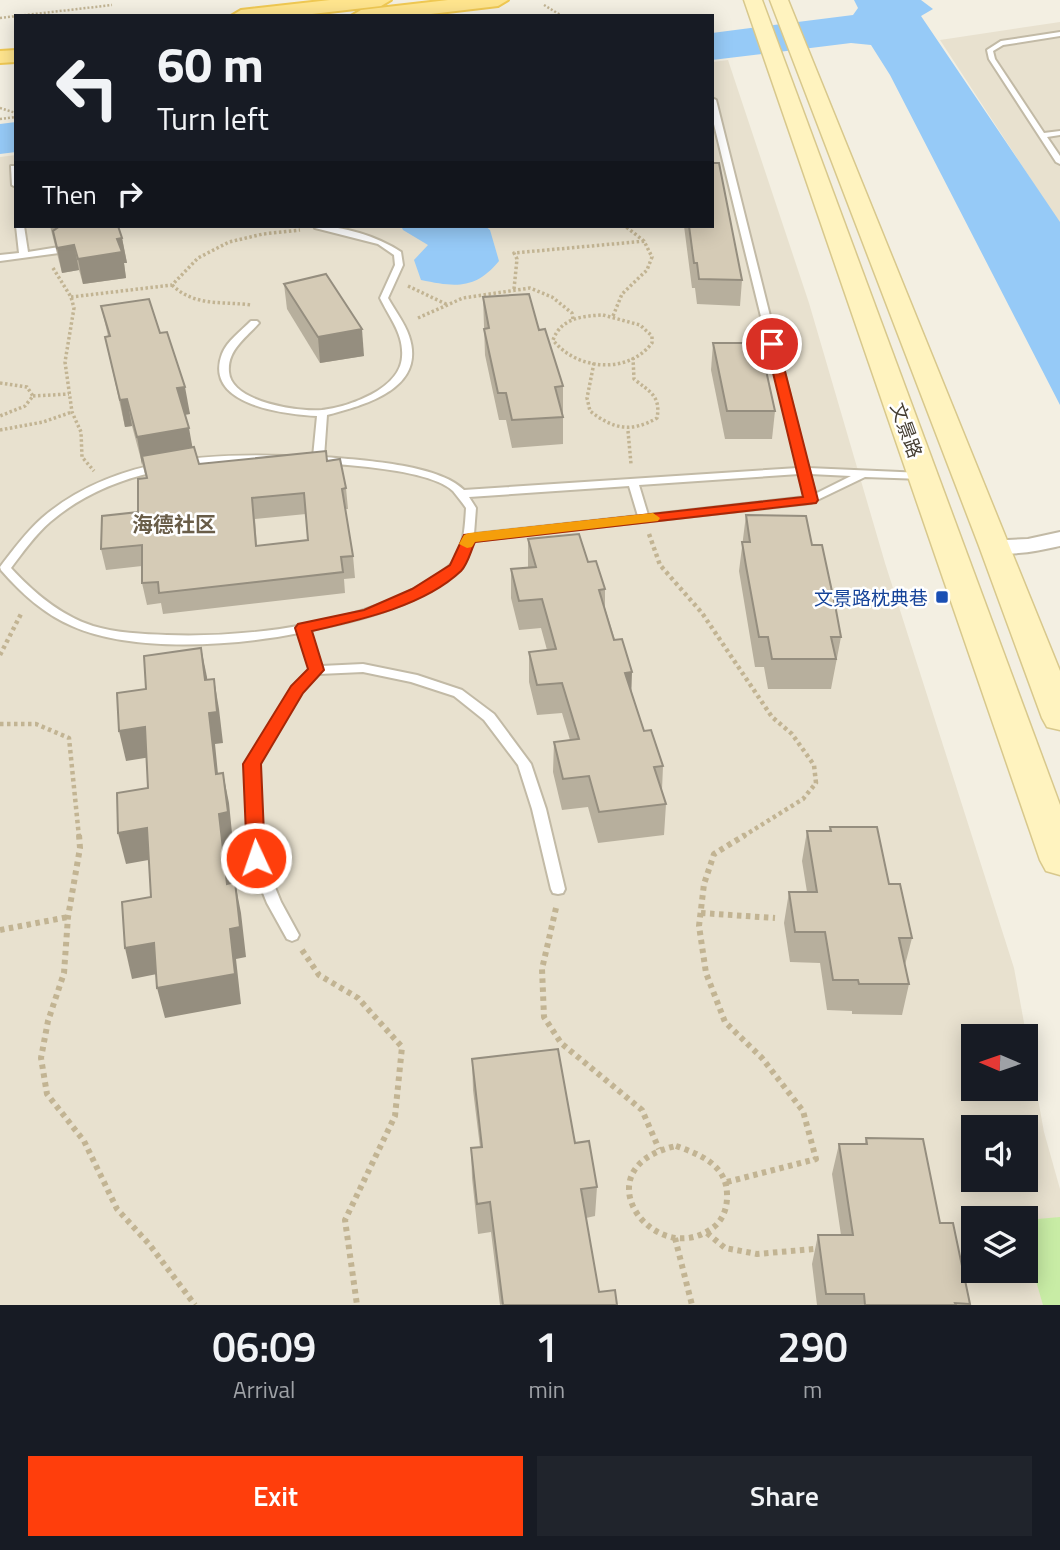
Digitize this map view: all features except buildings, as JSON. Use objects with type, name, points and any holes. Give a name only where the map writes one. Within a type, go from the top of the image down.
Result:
[{"type":"main road","points":[[258,14],[381,0]]},
{"type":"main road","points":[[378,14],[498,0]]},
{"type":"main road","name":"文景路","points":[[753,0],[762,24],[789,59],[995,546],[1060,718]]},
{"type":"main road","name":"文景路","points":[[779,0],[788,22],[789,59],[923,476],[1060,860]]},
{"type":"street","points":[[995,546],[1028,546],[1060,539]]},
{"type":"lane","points":[[1058,35],[1001,43],[990,50],[992,59],[1060,162]]},
{"type":"lane","points":[[714,107],[811,500]]},
{"type":"lane","points":[[1042,135],[1060,133]]},
{"type":"lane","points":[[20,228],[24,255]]},
{"type":"lane","points":[[254,323],[226,354],[222,372],[229,388],[253,402],[292,412],[322,413],[362,402],[390,389],[406,363],[406,341],[384,298],[399,265],[398,254],[381,242],[324,228]]},
{"type":"lane","points":[[0,258],[59,250]]},
{"type":"lane","points":[[318,461],[322,413]]},
{"type":"lane","points":[[249,457],[318,461],[413,471],[455,487],[471,508],[469,538],[456,567],[417,592],[369,614],[303,628],[247,635],[174,639],[105,633],[52,612],[31,596],[3,568],[48,518],[83,493],[154,468],[188,460],[249,457]]},
{"type":"lane","points":[[460,494],[802,471],[862,476],[923,476]]},
{"type":"lane","points":[[469,538],[811,500],[862,476]]},
{"type":"lane","points":[[633,482],[644,519]]},
{"type":"lane","points":[[303,628],[316,670]]},
{"type":"lane","points":[[292,935],[274,903],[256,858],[252,764],[297,689],[316,670],[363,668],[412,678],[458,693],[489,717],[524,764],[539,809],[558,889]]},
{"type":"path","points":[[35,14],[113,5]]},
{"type":"path","points":[[544,5],[559,14]]},
{"type":"path","points":[[613,316],[624,292],[651,264],[653,257],[646,241],[628,228]]},
{"type":"path","points":[[71,297],[172,285],[196,257],[215,247],[267,233],[330,230]]},
{"type":"path","points":[[514,289],[517,259],[514,253],[646,241]]},
{"type":"path","points":[[24,255],[27,260],[52,267],[71,297],[74,318],[65,362],[72,412],[81,432],[82,457],[105,485]]},
{"type":"path","points":[[391,282],[425,292],[448,306]]},
{"type":"path","points":[[172,285],[185,297],[198,301],[218,305],[252,305],[261,310],[254,323]]},
{"type":"path","points":[[397,325],[471,296],[530,288],[546,293],[572,313],[573,319]]},
{"type":"path","points":[[613,316],[634,321],[650,335],[652,343],[647,350],[633,358],[594,363],[566,355],[553,340],[555,332],[573,319],[613,316]]},
{"type":"path","points":[[594,363],[587,398],[590,411],[615,429],[628,431],[657,418],[660,405],[653,390],[634,379],[633,358]]},
{"type":"path","points":[[0,383],[27,387],[33,396]]},
{"type":"path","points":[[33,396],[69,394]]},
{"type":"path","points":[[0,416],[18,411],[31,401],[33,396]]},
{"type":"path","points":[[0,430],[43,422],[72,412]]},
{"type":"path","points":[[628,431],[633,482]]},
{"type":"path","points":[[644,519],[660,565],[702,613],[772,717],[792,734],[814,765],[816,783],[803,799],[714,854],[704,884],[699,926],[706,973],[725,1022],[762,1058],[803,1111],[816,1159],[727,1182]]},
{"type":"path","points":[[0,655],[31,596]]},
{"type":"path","points":[[0,724],[19,722],[51,725],[69,738],[80,848],[68,917],[64,973],[48,1021],[41,1058],[47,1094],[84,1141],[117,1209],[149,1244],[195,1305]]},
{"type":"path","points":[[558,889],[555,919],[542,969],[544,1017],[561,1044],[642,1110],[659,1149]]},
{"type":"path","points":[[701,913],[775,918]]},
{"type":"path","points":[[0,930],[68,917]]},
{"type":"path","points":[[292,935],[318,975],[358,998],[402,1047],[395,1115],[345,1220],[357,1305]]},
{"type":"path","points":[[676,1146],[700,1153],[719,1168],[727,1182],[727,1211],[719,1223],[707,1233],[691,1238],[675,1238],[658,1233],[634,1212],[629,1197],[629,1182],[635,1167],[645,1156],[659,1149],[676,1146]]},
{"type":"path","points":[[707,1233],[725,1248],[757,1254],[814,1249]]},
{"type":"path","points":[[675,1238],[692,1305]]},
{"type":"shaded area","points":[[1060,22],[1060,224],[940,40]]},
{"type":"shaded area","points":[[728,60],[809,303],[885,563],[1014,968],[1024,1024],[961,1024],[961,1101],[1038,1099],[1060,1189],[1060,1305],[0,1305],[0,157],[14,155],[14,228],[714,228],[714,62]]},
{"type":"green space","points":[[1060,1217],[1060,1305],[1043,1305],[1037,1283],[1038,1219]]},
{"type":"water","points":[[854,0],[921,0],[933,9],[921,16],[1060,222],[1060,405],[890,75],[871,45],[851,43],[714,60],[714,33],[853,15],[858,8]]},
{"type":"water","points":[[14,122],[14,152],[0,154],[0,124]]},
{"type":"water","points":[[402,228],[488,228],[499,261],[473,282],[454,285],[421,280],[414,260],[428,245]]},
{"type":"slow traffic","points":[[467,544],[469,538],[653,518]]},
{"type":"place","name":"文景路枕典巷","points":[[942,597]]},
{"type":"district","name":"海德社区","points":[[174,524]]},
{"type":"route","points":[[256,858],[252,764],[297,689],[316,670],[303,628],[369,614],[417,592],[456,567],[469,538],[811,500],[772,344]]}]
